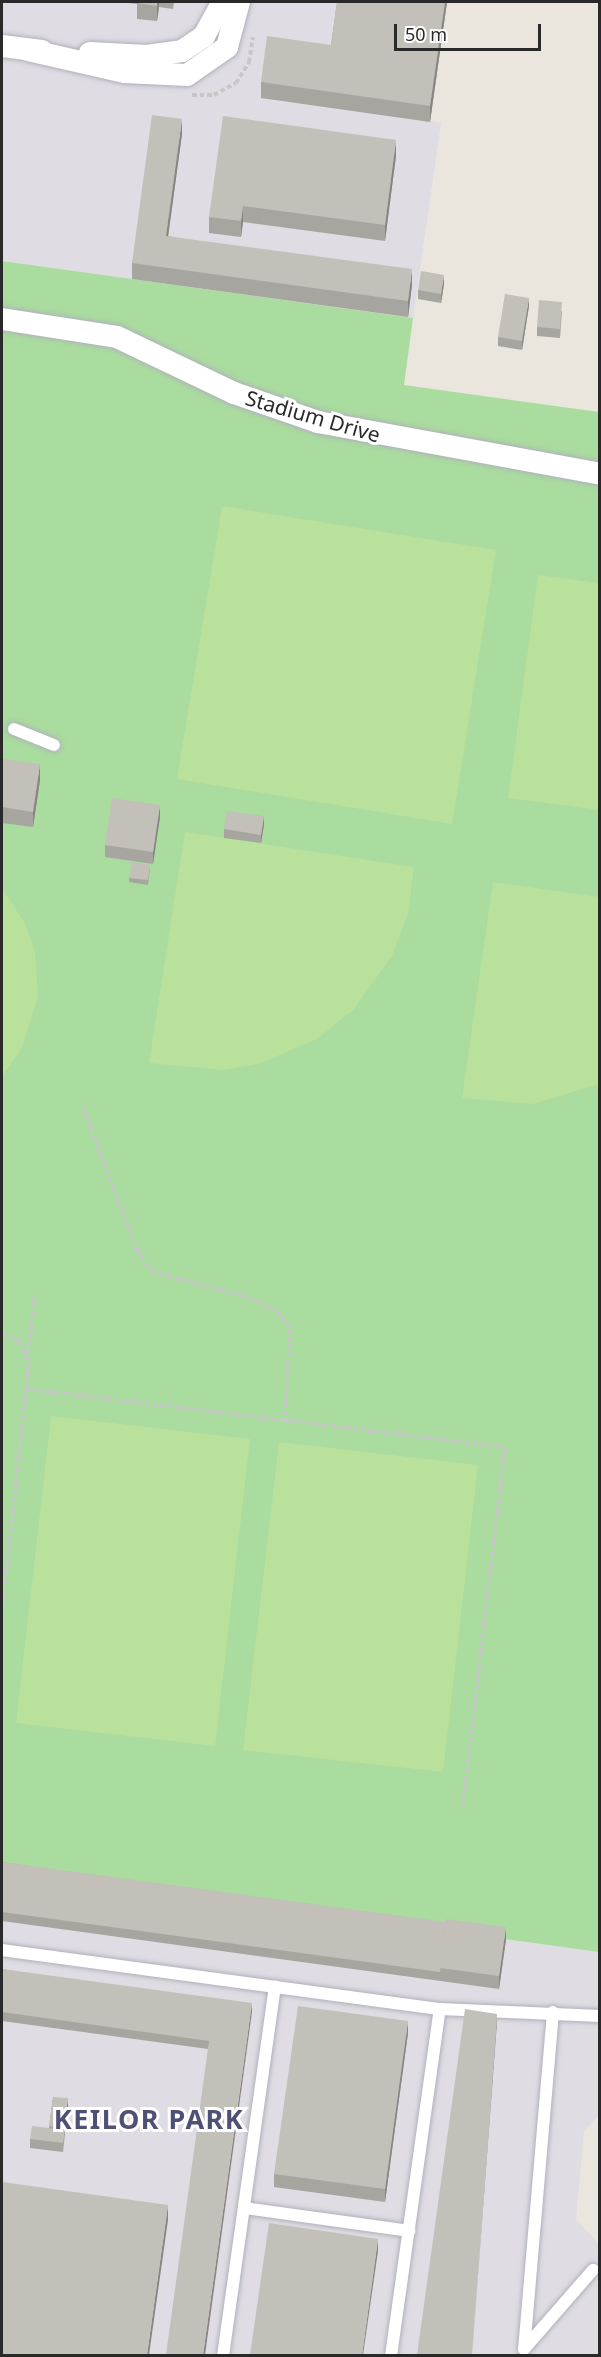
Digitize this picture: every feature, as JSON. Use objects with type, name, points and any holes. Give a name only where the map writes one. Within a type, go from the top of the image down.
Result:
[{"type":"street","points":[[28,50],[147,56],[182,51],[204,36],[223,2]]},
{"type":"street","points":[[2,46],[125,72],[187,75],[227,47],[240,2]]},
{"type":"street","name":"Stadium Drive","points":[[2,318],[117,338],[234,393],[318,422],[600,474]]},
{"type":"lane","points":[[14,729],[54,745]]},
{"type":"lane","points":[[2,1950],[440,2009],[553,2012],[600,2016]]},
{"type":"lane","points":[[223,2355],[275,1987]]},
{"type":"lane","points":[[391,2355],[440,2009]]},
{"type":"lane","points":[[553,2012],[524,2349],[593,2270]]},
{"type":"lane","points":[[244,2208],[409,2231]]},
{"type":"path","points":[[83,1107],[136,1251],[153,1272],[246,1297],[278,1311],[290,1329],[285,1422]]},
{"type":"path","points":[[2,1610],[35,1294]]},
{"type":"path","points":[[2,1333],[28,1353]]},
{"type":"path","points":[[26,1389],[505,1447],[463,1807]]},
{"type":"shaded area","points":[[2,2],[447,2],[430,121],[441,123],[413,318],[2,261]]},
{"type":"shaded area","points":[[2,1870],[599,1952],[599,2115],[584,2131],[576,2219],[599,2244],[599,2355],[2,2356]]},
{"type":"green space","points":[[2,261],[413,318],[404,385],[599,412],[599,1952],[2,1870]]},
{"type":"green space","points":[[222,506],[496,550],[452,824],[177,779]]},
{"type":"green space","points":[[538,575],[599,583],[599,810],[508,798]]},
{"type":"green space","points":[[185,832],[414,867],[408,914],[392,956],[354,1009],[317,1039],[258,1064],[223,1070],[149,1063]]},
{"type":"green space","points":[[493,882],[599,897],[599,1084],[533,1104],[462,1098]]},
{"type":"green space","points":[[2,889],[25,923],[35,952],[38,997],[21,1050],[2,1076]]},
{"type":"green space","points":[[51,1416],[250,1439],[215,1746],[16,1723]]},
{"type":"green space","points":[[279,1442],[478,1465],[443,1772],[243,1750]]},
{"type":"building","points":[[157,2],[157,6],[137,3]]},
{"type":"building","points":[[337,2],[445,2],[430,106],[261,82],[267,36],[331,45]]},
{"type":"building","points":[[152,115],[182,119],[166,236],[412,269],[408,301],[132,263]]},
{"type":"building","points":[[223,116],[396,140],[385,225],[243,206],[241,221],[209,217]]},
{"type":"building","points":[[421,271],[444,275],[441,294],[418,290]]},
{"type":"building","points":[[505,294],[529,298],[522,341],[498,337]]},
{"type":"building","points":[[539,300],[562,302],[560,329],[537,327]]},
{"type":"building","points":[[2,759],[40,764],[33,812],[2,807]]},
{"type":"building","points":[[112,798],[160,805],[153,852],[105,845]]},
{"type":"building","points":[[227,811],[264,816],[261,835],[224,829]]},
{"type":"building","points":[[132,862],[150,865],[148,880],[129,878]]},
{"type":"building","points":[[2,1862],[446,1922],[440,1972],[2,1912]]},
{"type":"building","points":[[446,1919],[506,1927],[499,1976],[440,1968]]},
{"type":"building","points":[[2,1969],[252,2003],[203,2355],[166,2355],[209,2041],[2,2012]]},
{"type":"building","points":[[298,2006],[408,2021],[385,2189],[274,2174]]},
{"type":"building","points":[[465,2009],[497,2014],[472,2355],[417,2355]]},
{"type":"building","points":[[53,2097],[68,2098],[64,2128],[49,2126]]},
{"type":"building","points":[[32,2126],[65,2130],[63,2143],[30,2139]]},
{"type":"building","points":[[2,2182],[168,2205],[147,2355],[2,2355]]},
{"type":"building","points":[[269,2223],[378,2239],[362,2355],[250,2355]]},
{"type":"district","name":"KEILOR PARK","points":[[149,2119]]}]
